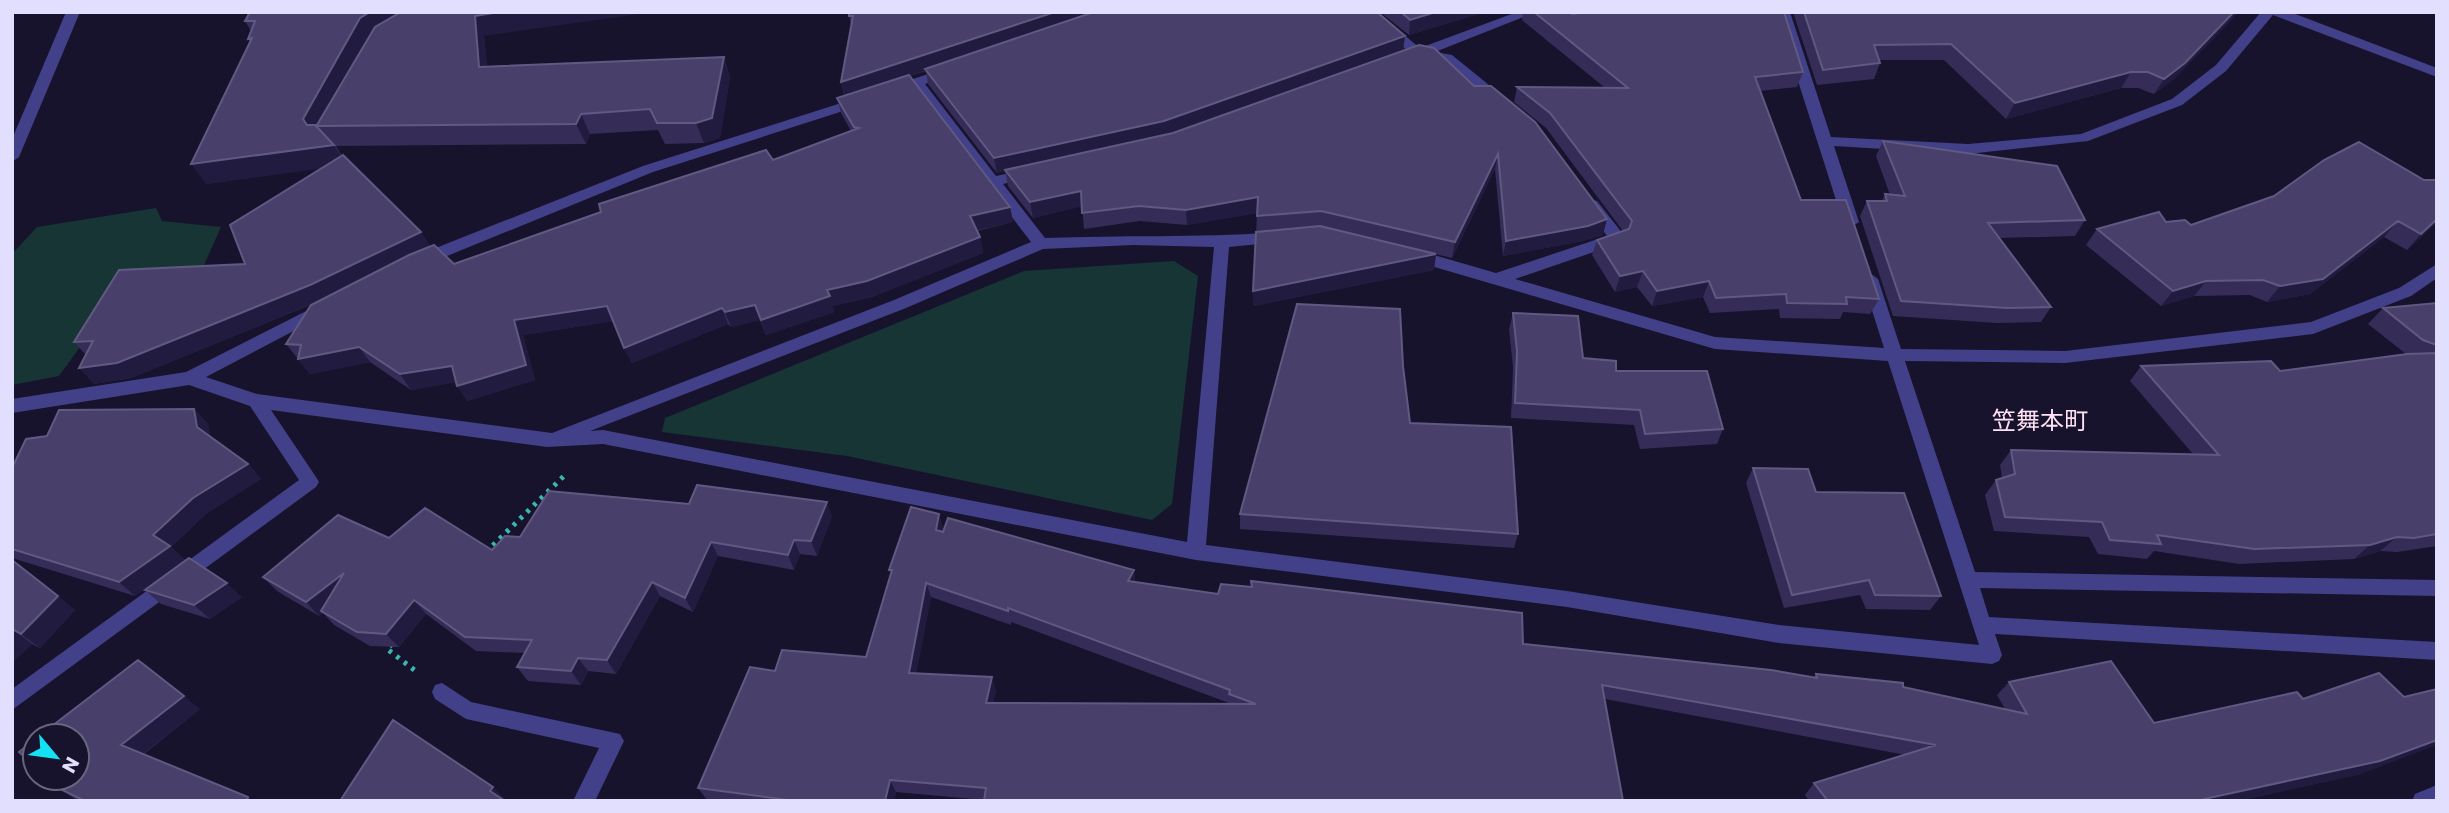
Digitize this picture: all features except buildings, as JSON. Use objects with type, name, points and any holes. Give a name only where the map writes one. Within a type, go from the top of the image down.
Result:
[{"type":"street","points":[[12,157],[73,12]]},
{"type":"street","points":[[1368,12],[1419,54],[1447,58],[1508,108]]},
{"type":"street","points":[[1394,62],[1530,12]]},
{"type":"street","points":[[1783,12],[1858,242]]},
{"type":"street","points":[[1825,141],[1968,149],[2083,138],[2177,102],[2221,68],[2268,12]]},
{"type":"street","points":[[2277,12],[2437,73]]},
{"type":"street","points":[[400,270],[648,169],[969,65]]},
{"type":"street","points":[[916,82],[1041,244]]},
{"type":"street","points":[[995,181],[1048,169]]},
{"type":"street","points":[[1500,278],[1616,238],[1580,188]]},
{"type":"street","points":[[547,440],[900,304],[1041,244],[1133,240],[1222,242],[1292,236]]},
{"type":"street","points":[[1196,552],[1222,242]]},
{"type":"street","points":[[1400,252],[1500,278],[1715,343],[1895,355],[2065,357],[2314,328],[2405,292],[2437,270]]},
{"type":"street","points":[[189,378],[256,401],[547,440],[603,438],[1196,552],[1567,599],[1779,634],[1992,655],[1866,267]]},
{"type":"street","points":[[12,406],[189,378],[337,301]]},
{"type":"street","points":[[12,701],[310,482],[256,401]]},
{"type":"street","points":[[1967,580],[2437,588]]},
{"type":"street","points":[[1982,625],[2437,651]]},
{"type":"street","points":[[442,692],[466,710],[613,741],[584,801]]},
{"type":"street","points":[[2423,801],[2437,796]]},
{"type":"path","points":[[485,553],[603,438]]},
{"type":"path","points":[[397,639],[387,649],[442,692]]},
{"type":"green space","points":[[156,208],[162,221],[221,227],[201,272],[133,274],[59,376],[12,385],[12,254],[37,227]]},
{"type":"green space","points":[[1174,261],[1198,276],[1172,504],[1152,520],[847,456],[662,432],[665,418],[1024,271]]},
{"type":"district","name":"笠舞本町","points":[[2040,421]]}]
